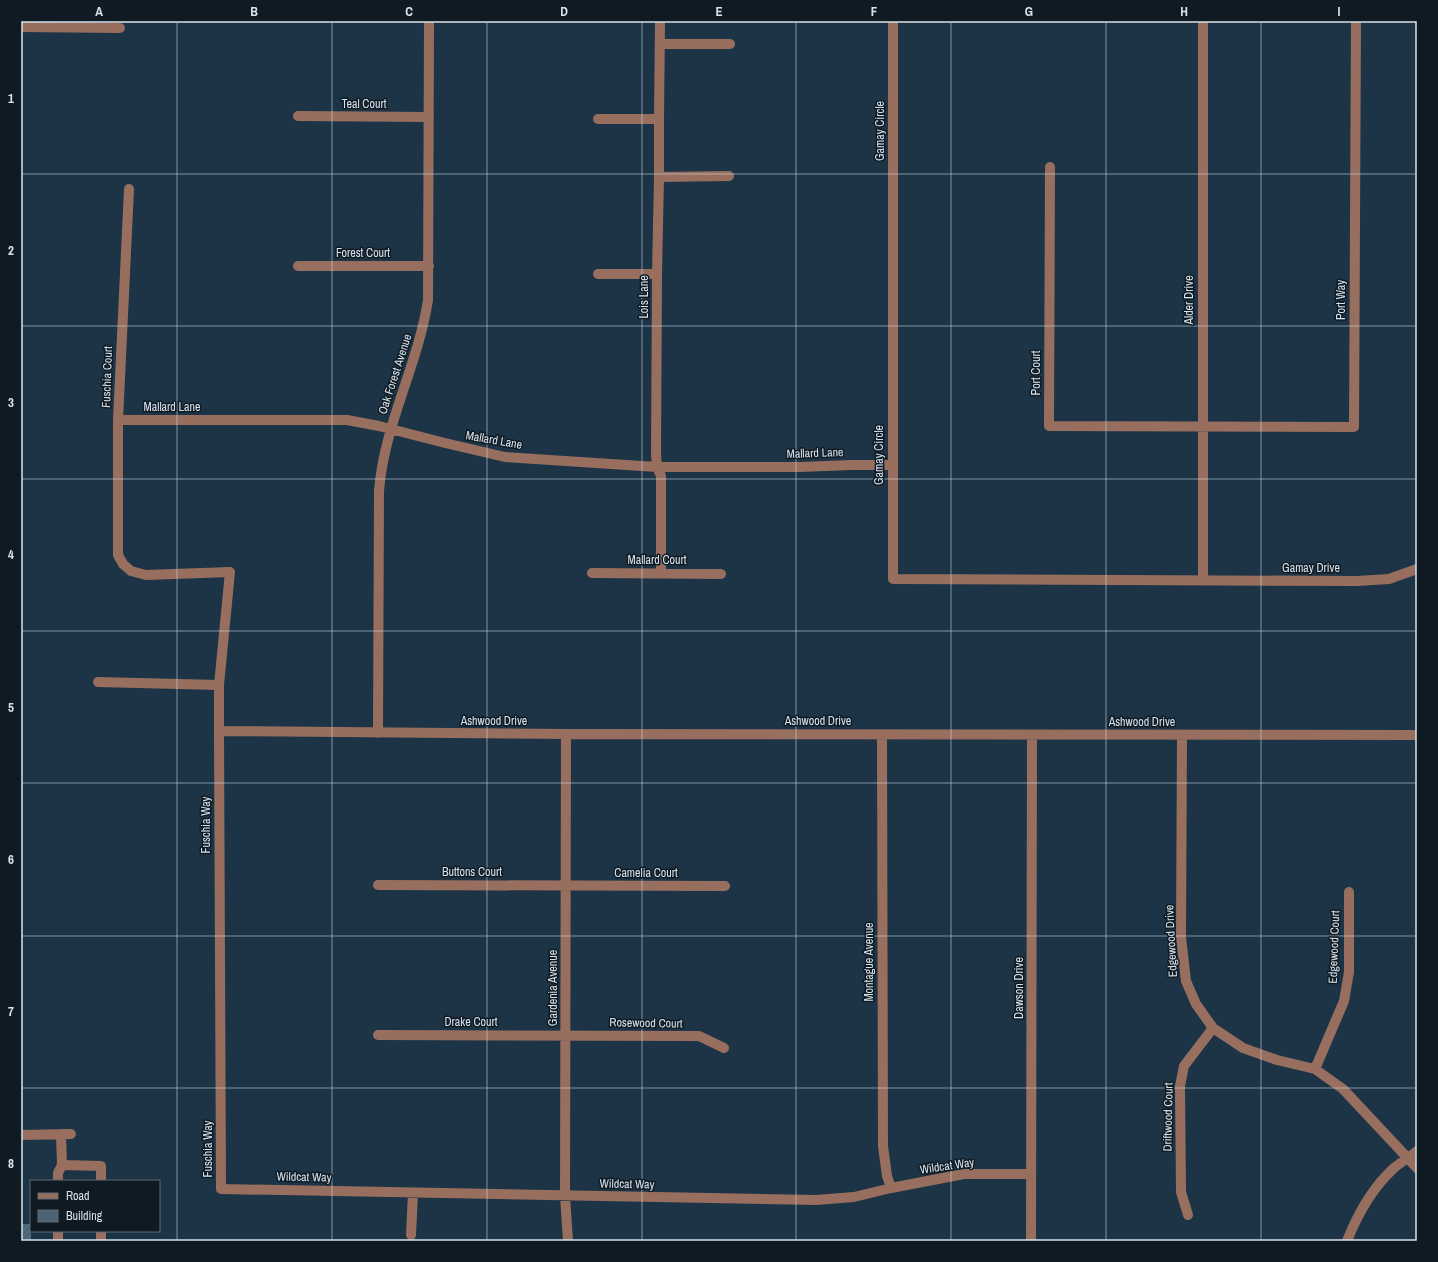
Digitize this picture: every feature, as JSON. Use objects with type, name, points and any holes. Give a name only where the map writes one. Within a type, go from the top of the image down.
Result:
[{"type":"street","name":"Oak Forest Avenue","points":[[378,733],[379,491],[384,454],[426,315],[428,300],[429,21]]},
{"type":"street","name":"Lois Lane","points":[[660,21],[660,177],[657,274],[656,454],[657,467],[660,476],[661,574]]},
{"type":"street","name":"Gamay Circle","points":[[893,21],[893,579],[1203,580]]},
{"type":"street","name":"Alder Drive","points":[[1203,21],[1203,580]]},
{"type":"street","name":"Port Way","points":[[1202,426],[1354,427],[1356,21]]},
{"type":"street","points":[[21,27],[120,28]]},
{"type":"street","points":[[660,44],[730,44]]},
{"type":"street","name":"Teal Court","points":[[298,116],[429,117]]},
{"type":"street","points":[[598,119],[659,119]]},
{"type":"street","name":"Port Court","points":[[1050,167],[1049,426],[1202,426]]},
{"type":"street","points":[[660,177],[729,176]]},
{"type":"street","name":"Fuschia Court","points":[[123,564],[118,555],[118,420],[128,189]]},
{"type":"street","name":"Forest Court","points":[[298,266],[429,266]]},
{"type":"street","points":[[598,274],[657,274]]},
{"type":"street","name":"Mallard Lane","points":[[118,420],[346,420],[391,429],[505,457],[657,467],[799,467],[892,465]]},
{"type":"street","name":"Fuschia Way","points":[[123,564],[131,571],[146,575],[230,572],[219,685],[221,1188]]},
{"type":"street","name":"Gamay Drive","points":[[1203,580],[1357,581],[1389,579],[1417,569]]},
{"type":"street","name":"Mallard Court","points":[[592,573],[721,574]]},
{"type":"street","points":[[98,682],[219,685]]},
{"type":"street","name":"Ashwood Drive","points":[[219,731],[566,734],[1417,735]]},
{"type":"street","name":"Gardenia Avenue","points":[[566,734],[565,1196],[568,1241]]},
{"type":"street","name":"Montague Avenue","points":[[882,734],[883,1146],[887,1176],[891,1188]]},
{"type":"street","name":"Dawson Drive","points":[[1030,1241],[1032,735]]},
{"type":"street","name":"Edgewood Drive","points":[[1182,735],[1181,936],[1186,981],[1196,1004],[1213,1028],[1243,1048],[1277,1060],[1315,1069],[1343,1089],[1417,1168]]},
{"type":"street","name":"Buttons Court","points":[[378,885],[566,886]]},
{"type":"street","name":"Camelia Court","points":[[566,886],[725,886]]},
{"type":"street","name":"Edgewood Court","points":[[1315,1069],[1344,1001],[1349,972],[1349,892]]},
{"type":"street","name":"Driftwood Court","points":[[1188,1215],[1181,1192],[1180,1086],[1184,1066],[1213,1028]]},
{"type":"street","name":"Drake Court","points":[[378,1035],[565,1035]]},
{"type":"street","name":"Rosewood Court","points":[[565,1035],[699,1036],[724,1048]]},
{"type":"street","points":[[21,1135],[66,1134],[62,1165],[58,1173],[58,1180]]},
{"type":"street","points":[[1347,1241],[1361,1210],[1377,1186],[1395,1167],[1417,1151]]},
{"type":"street","points":[[62,1165],[101,1166],[101,1180]]},
{"type":"street","name":"Wildcat Way","points":[[221,1188],[816,1200],[854,1197],[891,1188],[964,1174],[1031,1174]]},
{"type":"street","points":[[411,1235],[413,1193]]},
{"type":"building","points":[[21,1224],[30,1224],[31,1241],[21,1241]]}]
